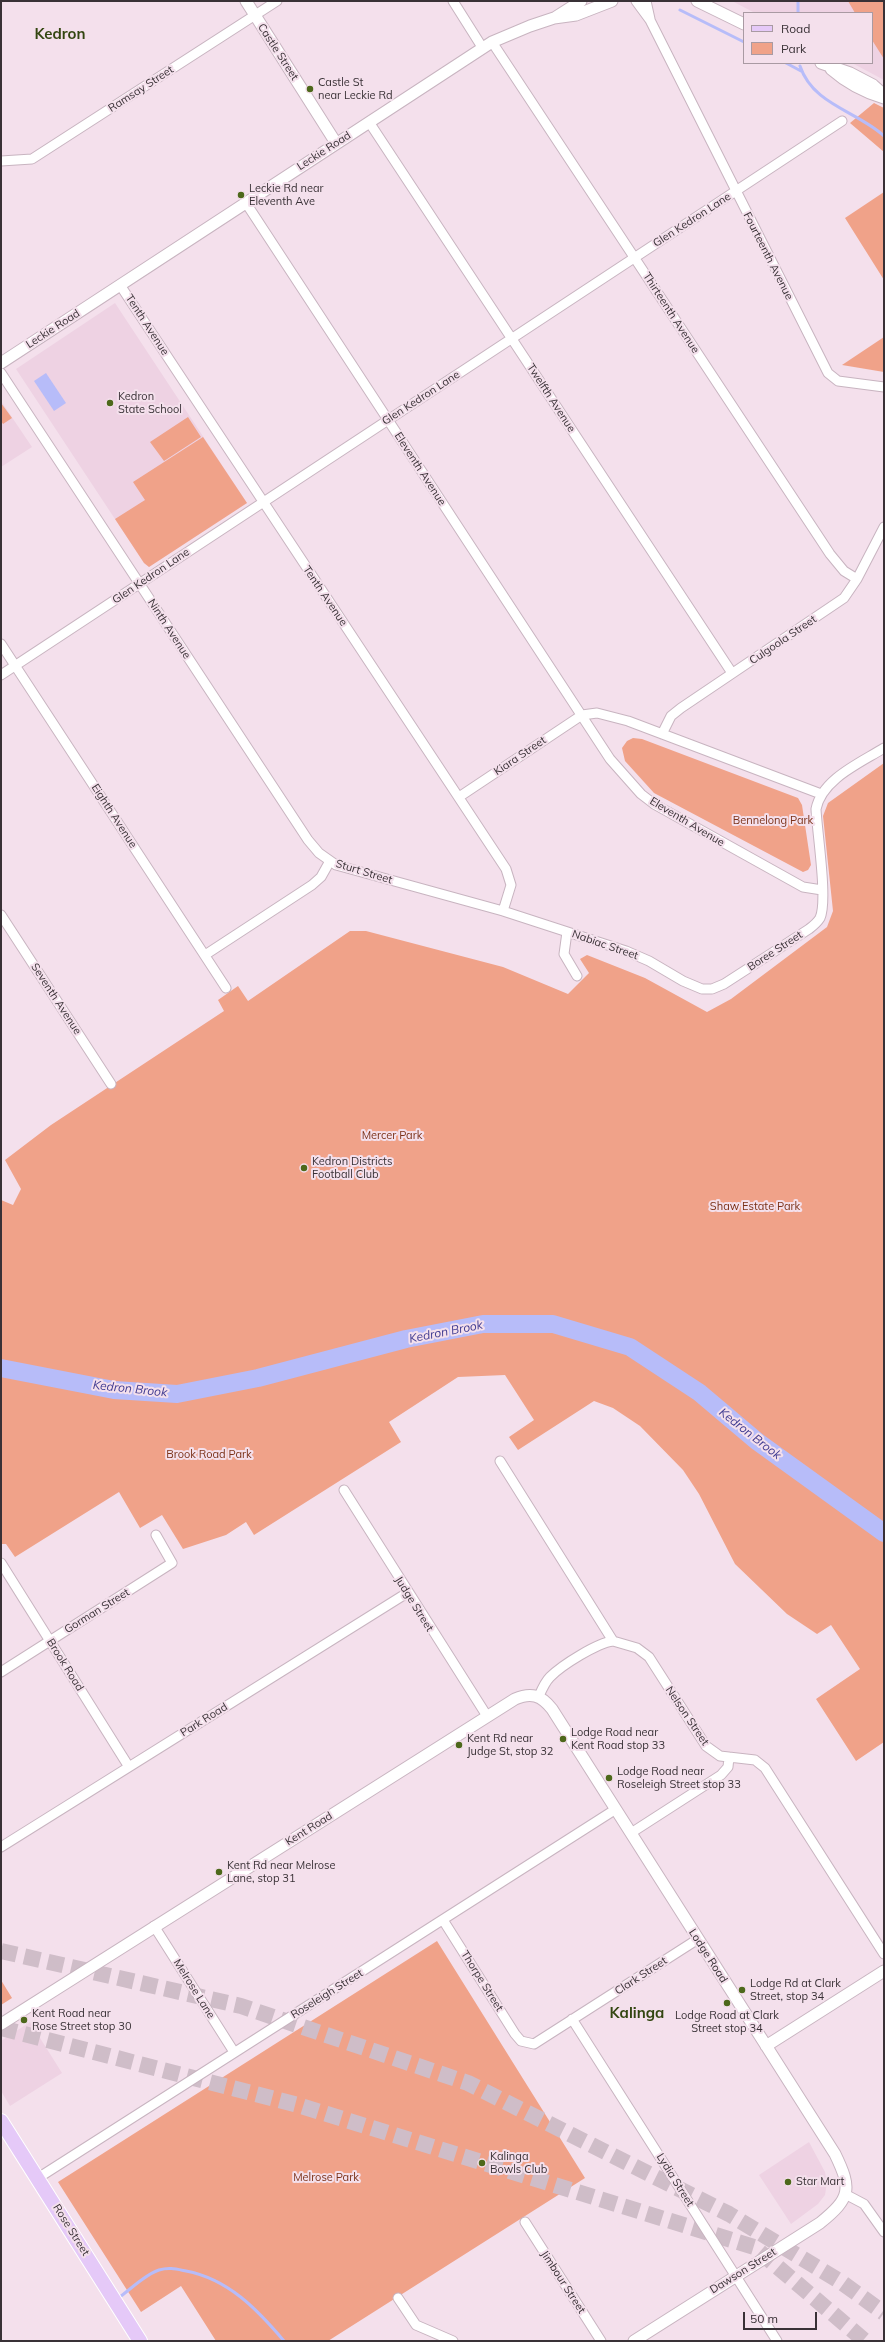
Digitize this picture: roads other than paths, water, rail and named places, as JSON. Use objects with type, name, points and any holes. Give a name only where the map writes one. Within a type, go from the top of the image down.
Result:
[{"type":"main road","name":"Rose Street","points":[[1,2121],[140,2341]]},
{"type":"street","name":"Castle Street","points":[[246,1],[336,143]]},
{"type":"street","name":"Ramsay Street","points":[[1,161],[32,159],[277,1]]},
{"type":"street","name":"Thirteenth Avenue","points":[[453,1],[487,45],[635,258],[830,554],[844,570],[857,579]]},
{"type":"street","name":"Leckie Road","points":[[1,363],[487,45],[554,18],[581,1]]},
{"type":"street","name":"Leckie Road","points":[[554,18],[576,15],[612,1]]},
{"type":"street","name":"Fourteenth Avenue","points":[[636,1],[650,20],[830,376],[838,381],[884,387]]},
{"type":"street","name":"Fourteenth Avenue","points":[[646,1],[650,20]]},
{"type":"street","points":[[697,1],[743,24]]},
{"type":"street","points":[[824,65],[850,73],[873,85],[884,94]]},
{"type":"street","points":[[824,65],[846,82],[869,93],[884,98]]},
{"type":"street","name":"Glen Kedron Lane","points":[[1,675],[842,120]]},
{"type":"street","name":"Twelfth Avenue","points":[[369,122],[732,673]]},
{"type":"street","name":"Eleventh Avenue","points":[[246,203],[610,759],[640,794],[650,801],[701,832],[803,887],[822,890]]},
{"type":"street","name":"Tenth Avenue","points":[[120,285],[508,873],[510,891],[504,911]]},
{"type":"street","name":"Ninth Avenue","points":[[1,373],[308,840],[319,853],[330,862]]},
{"type":"street","name":"Culgoola Street","points":[[662,734],[675,712],[844,598],[857,579],[884,527]]},
{"type":"street","name":"Eighth Avenue","points":[[1,644],[226,988]]},
{"type":"street","points":[[582,715],[592,712],[608,715],[821,794],[834,780],[884,748]]},
{"type":"street","name":"Kiara Street","points":[[459,797],[582,715]]},
{"type":"street","name":"Boree Street","points":[[702,989],[712,989],[724,984],[816,923],[822,910],[816,809],[821,794]]},
{"type":"street","name":"Sturt Street","points":[[205,955],[312,885],[321,877],[330,862],[350,870],[504,911]]},
{"type":"street","name":"Nabiac Street","points":[[504,911],[649,961],[683,981],[702,989]]},
{"type":"street","name":"Seventh Avenue","points":[[1,915],[111,1084]]},
{"type":"street","points":[[567,932],[564,954],[577,976]]},
{"type":"street","points":[[500,1461],[613,1641],[598,1646],[557,1671],[549,1678],[540,1696]]},
{"type":"street","name":"Judge Street","points":[[344,1490],[407,1592],[487,1716]]},
{"type":"street","name":"Gorman Street","points":[[1,1672],[172,1563],[156,1535]]},
{"type":"street","name":"Brook Road","points":[[1,1563],[129,1766]]},
{"type":"street","name":"Park Road","points":[[1,1848],[407,1592]]},
{"type":"street","name":"Nelson Street","points":[[613,1641],[637,1648],[649,1657],[706,1746],[720,1756],[755,1760],[765,1768],[884,1954]]},
{"type":"street","name":"Kent Road","points":[[1,2024],[487,1716],[519,1697],[532,1694],[540,1696]]},
{"type":"street","name":"Lodge Road","points":[[540,1696],[552,1709],[835,2154],[846,2176],[845,2194]]},
{"type":"street","points":[[631,1833],[721,1774],[728,1767],[729,1757]]},
{"type":"street","name":"Roseleigh Street","points":[[38,2178],[616,1809]]},
{"type":"street","name":"Thorpe Street","points":[[443,1920],[521,2041]]},
{"type":"street","name":"Melrose Lane","points":[[154,1926],[234,2052]]},
{"type":"street","name":"Clark Street","points":[[521,2041],[534,2044],[698,1940]]},
{"type":"street","points":[[766,2046],[884,1971]]},
{"type":"street","name":"Lydia Street","points":[[572,2019],[777,2341]]},
{"type":"street","points":[[845,2194],[864,2204],[884,2232]]},
{"type":"street","name":"Dawson Street","points":[[634,2341],[820,2223],[836,2211],[845,2194]]},
{"type":"street","name":"Jimbour Street","points":[[525,2222],[601,2341]]},
{"type":"street","points":[[398,2298],[416,2325],[453,2341]]},
{"type":"water","points":[[46,373],[66,403],[54,411],[34,381]]},
{"type":"waterway","points":[[798,1],[798,12]]},
{"type":"waterway","points":[[680,10],[743,42]]},
{"type":"waterway","points":[[788,64],[801,71]]},
{"type":"waterway","points":[[800,66],[806,79],[825,99],[873,127],[884,136]]},
{"type":"waterway","name":"Kedron Brook","points":[[1,1368],[114,1390],[177,1394],[258,1378],[406,1339],[483,1324],[553,1324],[630,1347],[700,1393],[758,1442],[884,1533]]},
{"type":"waterway","points":[[121,2296],[144,2278],[159,2270],[172,2269],[201,2275],[228,2288],[241,2297],[284,2341]]},
{"type":"tunnel","points":[[1,1951],[241,2006],[468,2083],[729,2214],[841,2282],[884,2313]]},
{"type":"tunnel","points":[[1,2028],[298,2105],[754,2247],[865,2341]]},
{"type":"place","name":"Castle St near Leckie Rd","points":[[310,89]]},
{"type":"place","name":"Leckie Rd near Eleventh Ave","points":[[241,195]]},
{"type":"place","name":"Kedron State School","points":[[110,403]]},
{"type":"place","name":"Kedron Districts Football Club","points":[[304,1168]]},
{"type":"place","name":"Lodge Road near Kent Road stop 33","points":[[563,1739]]},
{"type":"place","name":"Kent Rd near Judge St, stop 32","points":[[459,1745]]},
{"type":"place","name":"Lodge Road near Roseleigh Street stop 33","points":[[609,1778]]},
{"type":"place","name":"Kent Rd near Melrose Lane, stop 31","points":[[219,1872]]},
{"type":"place","name":"Lodge Rd at Clark Street, stop 34","points":[[742,1990]]},
{"type":"place","name":"Lodge Road at Clark Street stop 34","points":[[727,2003]]},
{"type":"place","name":"Kent Road near Rose Street stop 30","points":[[24,2020]]},
{"type":"place","name":"Kalinga Bowls Club","points":[[482,2163]]},
{"type":"place","name":"Star Mart","points":[[788,2182]]},
{"type":"district","name":"Kedron","points":[[60,34]]},
{"type":"district","name":"Kalinga","points":[[637,2013]]},
{"type":"park label","name":"Bennelong Park","points":[[773,821]]},
{"type":"park label","name":"Mercer Park","points":[[392,1136]]},
{"type":"park label","name":"Shaw Estate Park","points":[[755,1207]]},
{"type":"park label","name":"Brook Road Park","points":[[209,1455]]},
{"type":"park label","name":"Melrose Park","points":[[326,2178]]}]
